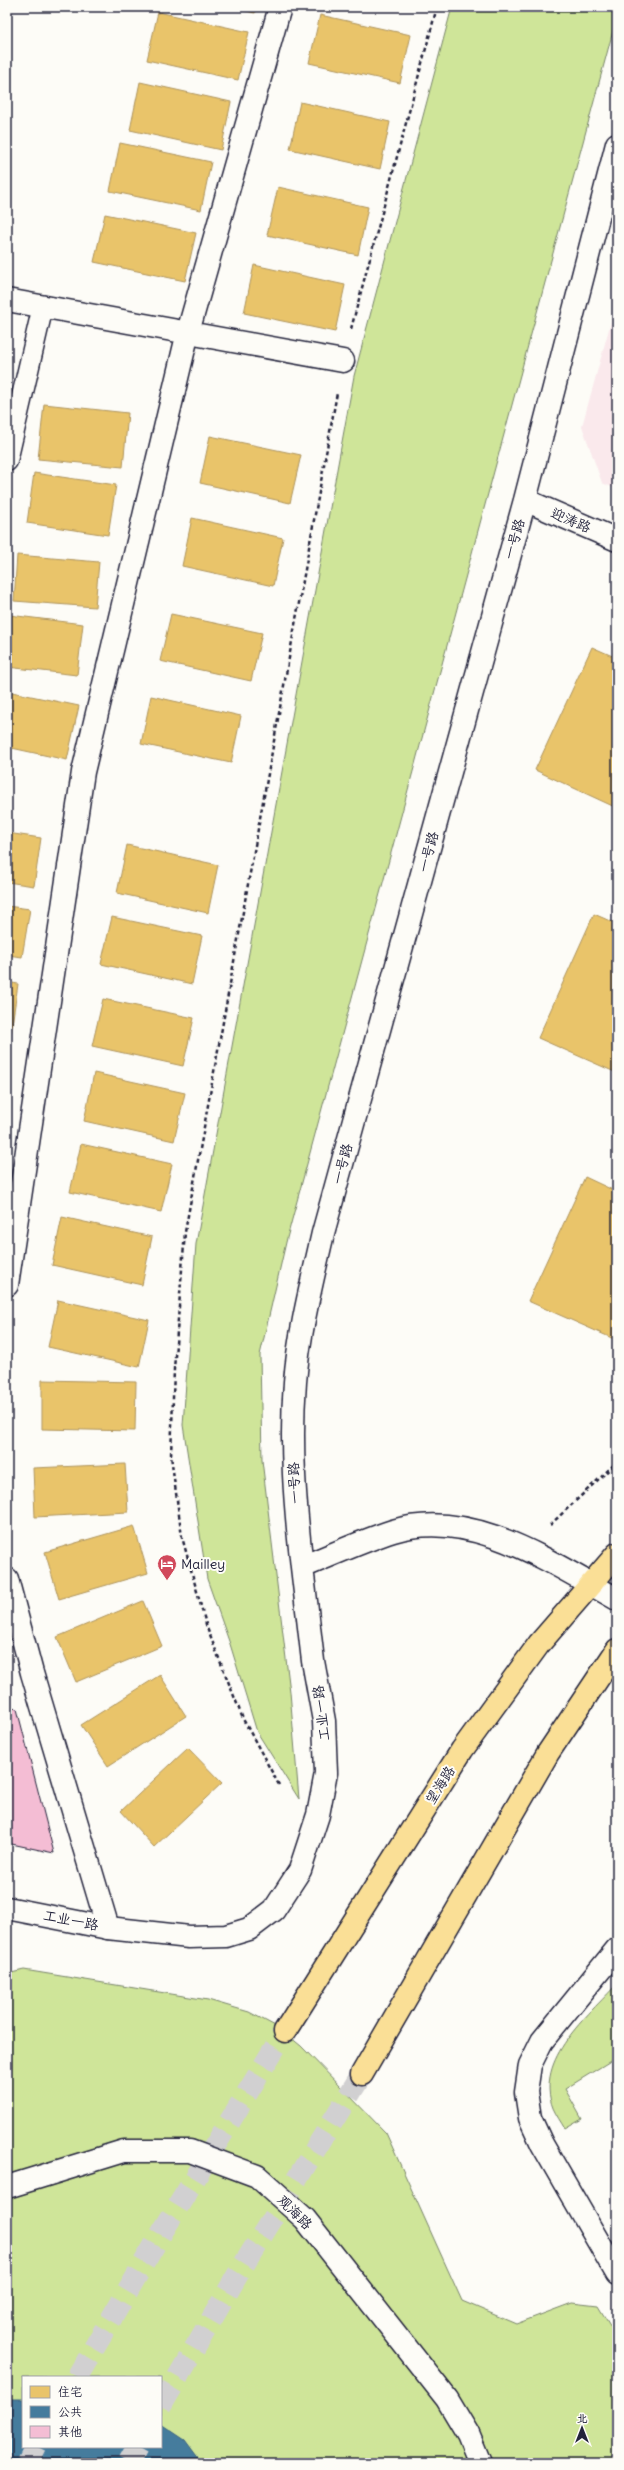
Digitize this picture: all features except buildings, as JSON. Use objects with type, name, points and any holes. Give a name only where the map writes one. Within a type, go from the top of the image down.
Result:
[{"type":"main road","name":"望海路","points":[[285,2031],[462,1750],[539,1644],[617,1554]]},
{"type":"main road","points":[[362,2074],[548,1753],[617,1650]]},
{"type":"street","points":[[7,1285],[83,772],[188,332],[280,7]]},
{"type":"street","name":"一号路","points":[[302,1567],[295,1503],[292,1440],[295,1380],[305,1316],[323,1232],[525,500],[617,144]]},
{"type":"street","points":[[7,300],[343,361]]},
{"type":"street","name":"迎涛路","points":[[525,500],[617,540]]},
{"type":"street","points":[[302,1567],[394,1531],[428,1526],[463,1528],[525,1548],[617,1599]]},
{"type":"street","name":"工业一路","points":[[7,1908],[108,1928],[189,1937],[226,1936],[249,1929],[274,1910],[300,1870],[318,1815],[326,1773],[324,1721],[314,1661],[302,1567]]},
{"type":"street","points":[[7,1579],[32,1673],[108,1928]]},
{"type":"street","points":[[617,1949],[542,2041],[530,2065],[526,2092],[530,2118],[542,2144],[617,2274]]},
{"type":"street","name":"观海路","points":[[7,2187],[124,2151],[190,2151],[257,2176],[305,2219],[442,2392],[468,2434],[480,2463]]},
{"type":"lane","points":[[7,460],[43,306]]},
{"type":"path","points":[[279,1785],[243,1719],[207,1628],[182,1537],[171,1456],[174,1368],[185,1232],[343,361],[437,7]]},
{"type":"path","points":[[525,1548],[617,1462]]},
{"type":"shaded area","points":[[617,300],[617,489],[602,483],[582,426]]},
{"type":"green space","points":[[452,7],[617,7],[617,16],[287,1238],[260,1355],[262,1460],[290,1692],[299,1799],[257,1732],[230,1644],[207,1579],[183,1425],[196,1244],[354,376]]},
{"type":"green space","points":[[24,1970],[208,2000],[249,2012],[279,2028],[301,2046],[386,2133],[462,2301],[516,2324],[572,2303],[598,2306],[617,2337],[617,2463],[7,2463],[7,1974]]},
{"type":"green space","points":[[617,1984],[617,2057],[565,2089],[582,2119],[565,2129],[553,2108],[549,2090],[551,2072],[557,2056],[579,2024]]},
{"type":"tunnel","points":[[78,2376],[161,2234],[285,2031]]},
{"type":"tunnel","points":[[162,2404],[238,2274],[362,2074]]},
{"type":"tunnel","points":[[28,2463],[36,2448]]},
{"type":"tunnel","points":[[128,2463],[136,2448]]},
{"type":"place","name":"Mailley","points":[[167,1581]]}]
